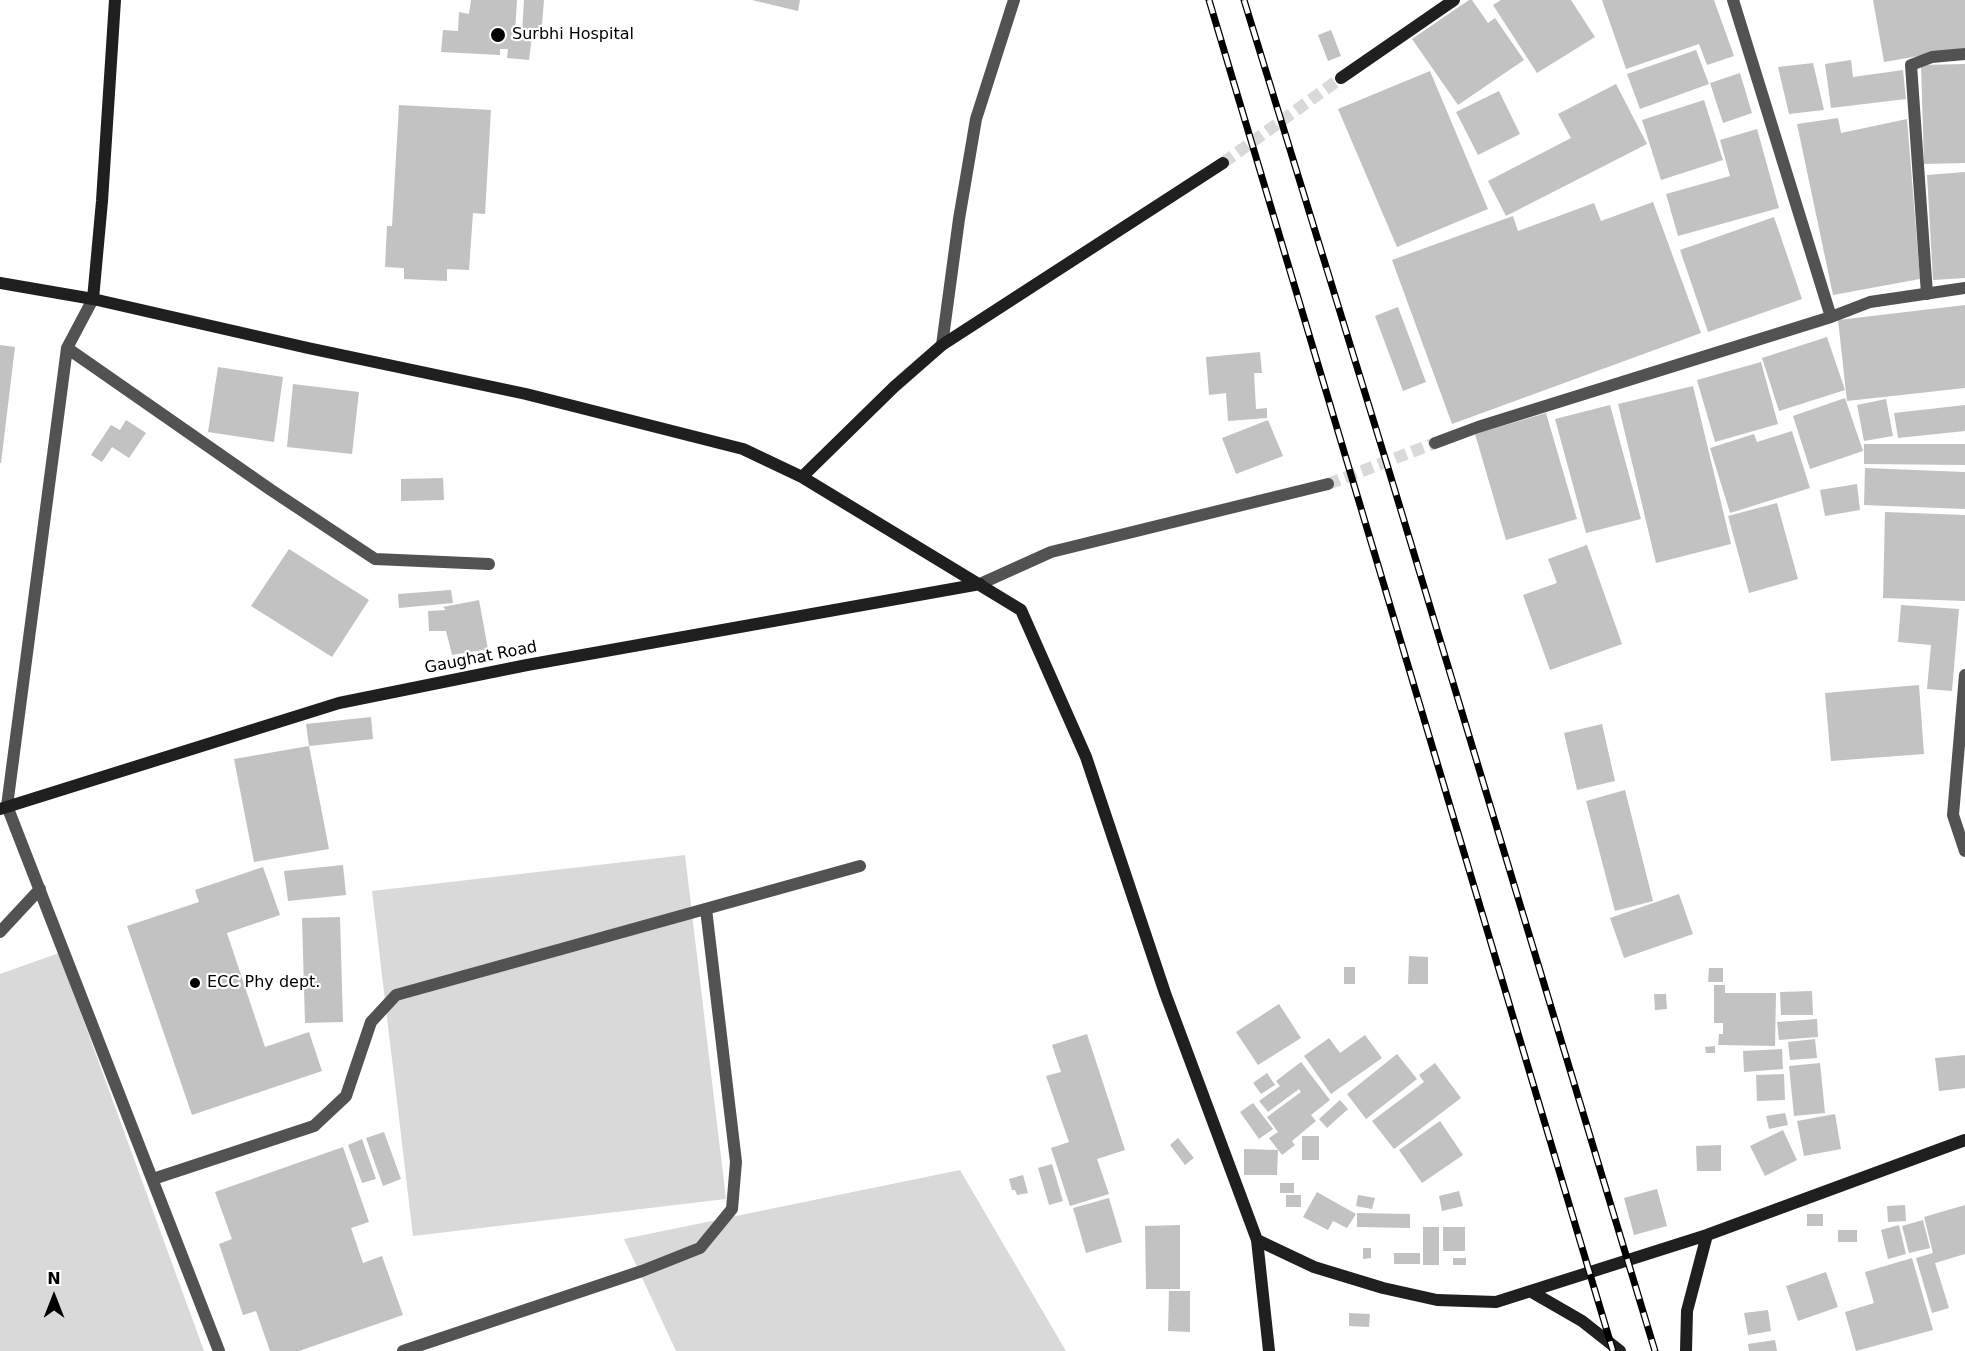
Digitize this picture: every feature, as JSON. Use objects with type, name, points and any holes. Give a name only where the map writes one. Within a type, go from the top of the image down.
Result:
[{"type":"main road","points":[[93,299],[115,0]]},
{"type":"main road","points":[[1341,78],[1454,0]]},
{"type":"main road","points":[[802,477],[894,387],[942,345],[1223,163]]},
{"type":"main road","points":[[0,283],[93,299],[537,397],[743,449],[802,477],[1021,610],[1086,757],[1165,993],[1257,1240],[1269,1351]]},
{"type":"main road","name":"Gaughat Road","points":[[3,808],[339,703],[527,665],[980,584]]},
{"type":"main road","points":[[1257,1240],[1314,1267],[1383,1288],[1437,1300],[1496,1302],[1707,1235],[1965,1140]]},
{"type":"main road","points":[[1686,1351],[1687,1311],[1707,1235]]},
{"type":"main road","points":[[1530,1292],[1582,1321],[1620,1351]]},
{"type":"street","points":[[942,345],[958,219],[976,119],[1014,0]]},
{"type":"street","points":[[1733,0],[1831,317]]},
{"type":"street","points":[[1927,294],[1911,65],[1932,57],[1965,54]]},
{"type":"street","points":[[1435,443],[1478,427],[1831,317],[1870,302],[1965,288]]},
{"type":"street","points":[[93,299],[67,348],[3,808],[40,889],[219,1351]]},
{"type":"street","points":[[67,348],[271,490],[375,559],[489,564]]},
{"type":"street","points":[[980,584],[1051,552],[1328,484]]},
{"type":"street","points":[[1965,675],[1953,815],[1965,851]]},
{"type":"street","points":[[153,1179],[314,1126],[346,1096],[371,1022],[396,995],[860,866]]},
{"type":"street","points":[[0,932],[40,889]]},
{"type":"street","points":[[403,1351],[642,1271],[700,1248],[732,1209],[736,1162],[706,909]]},
{"type":"shaded area","points":[[685,855],[726,1199],[413,1236],[372,891]]},
{"type":"shaded area","points":[[59,953],[204,1351],[0,1351],[0,974]]},
{"type":"shaded area","points":[[960,1170],[1066,1351],[676,1351],[624,1239]]},
{"type":"building","points":[[471,0],[517,0],[515,32],[522,33],[524,0],[544,0],[541,37],[532,36],[529,60],[507,58],[508,49],[500,49],[500,55],[441,52],[443,30],[458,31],[459,12],[469,14]]},
{"type":"building","points":[[752,0],[800,0],[798,11]]},
{"type":"building","points":[[1472,0],[1488,23],[1495,18],[1524,60],[1458,105],[1412,39]]},
{"type":"building","points":[[1501,0],[1571,0],[1595,37],[1537,73],[1493,5]]},
{"type":"building","points":[[1602,0],[1714,0],[1734,56],[1707,65],[1699,44],[1626,69]]},
{"type":"building","points":[[1873,0],[1965,0],[1965,48],[1884,62]]},
{"type":"building","points":[[1331,30],[1341,56],[1328,61],[1318,35]]},
{"type":"building","points":[[1696,50],[1709,84],[1640,109],[1627,74]]},
{"type":"building","points":[[1851,60],[1853,77],[1903,70],[1906,99],[1831,108],[1825,64]]},
{"type":"building","points":[[1813,63],[1824,110],[1789,114],[1778,67]]},
{"type":"building","points":[[1965,64],[1965,163],[1924,164],[1921,65]]},
{"type":"building","points":[[1430,71],[1488,209],[1397,247],[1338,109]]},
{"type":"building","points":[[1740,73],[1752,113],[1723,123],[1710,83]]},
{"type":"building","points":[[1616,84],[1647,144],[1506,216],[1488,181],[1571,138],[1558,114]]},
{"type":"building","points":[[1499,91],[1520,134],[1478,155],[1456,112]]},
{"type":"building","points":[[1704,100],[1723,160],[1661,180],[1642,120]]},
{"type":"building","points":[[399,105],[491,110],[485,214],[473,213],[469,270],[447,269],[447,281],[404,279],[404,268],[385,267],[387,226],[392,226]]},
{"type":"building","points":[[1838,118],[1841,133],[1907,119],[1920,279],[1833,295],[1797,124]]},
{"type":"building","points":[[1757,129],[1779,208],[1678,236],[1666,194],[1730,176],[1720,140]]},
{"type":"building","points":[[1965,172],[1965,278],[1933,280],[1927,175]]},
{"type":"building","points":[[1653,202],[1701,333],[1452,424],[1392,260],[1513,216],[1518,231],[1594,203],[1601,221]]},
{"type":"building","points":[[1774,217],[1802,299],[1708,332],[1680,250]]},
{"type":"building","points":[[1965,305],[1965,388],[1847,401],[1838,320]]},
{"type":"building","points":[[1398,307],[1426,382],[1403,391],[1375,316]]},
{"type":"building","points":[[1827,337],[1845,390],[1779,411],[1762,358]]},
{"type":"building","points":[[0,345],[15,347],[1,463],[0,463]]},
{"type":"building","points":[[1260,352],[1262,373],[1254,373],[1256,409],[1267,408],[1267,418],[1228,421],[1226,393],[1209,395],[1206,357]]},
{"type":"building","points":[[1761,362],[1778,424],[1715,442],[1697,380]]},
{"type":"building","points":[[218,367],[283,377],[274,442],[208,432]]},
{"type":"building","points":[[293,384],[359,392],[352,454],[287,447]]},
{"type":"building","points":[[1693,386],[1731,544],[1656,563],[1618,404]]},
{"type":"building","points":[[1845,398],[1863,451],[1810,469],[1793,416]]},
{"type":"building","points":[[1886,399],[1893,436],[1864,441],[1857,405]]},
{"type":"building","points":[[1610,405],[1641,519],[1586,533],[1555,419]]},
{"type":"building","points":[[1965,405],[1965,431],[1898,438],[1894,413]]},
{"type":"building","points":[[1546,413],[1577,519],[1506,540],[1475,434]]},
{"type":"building","points":[[126,420],[146,433],[129,458],[112,447],[102,462],[91,455],[111,425],[120,430]]},
{"type":"building","points":[[1268,420],[1283,456],[1236,474],[1222,438]]},
{"type":"building","points":[[1792,431],[1810,488],[1730,513],[1710,448],[1754,434],[1757,442]]},
{"type":"building","points":[[1864,444],[1965,444],[1965,465],[1864,464]]},
{"type":"building","points":[[1865,468],[1965,472],[1965,509],[1864,505]]},
{"type":"building","points":[[443,478],[444,500],[401,501],[401,479]]},
{"type":"building","points":[[1857,484],[1860,510],[1825,516],[1820,490]]},
{"type":"building","points":[[1777,503],[1798,579],[1749,593],[1728,516]]},
{"type":"building","points":[[1885,512],[1965,515],[1965,601],[1883,598]]},
{"type":"building","points":[[1587,545],[1622,644],[1550,670],[1523,595],[1557,583],[1548,559]]},
{"type":"building","points":[[289,549],[369,600],[332,657],[251,606]]},
{"type":"building","points":[[451,590],[453,603],[399,608],[398,594]]},
{"type":"building","points":[[479,600],[488,649],[452,655],[446,631],[429,631],[428,611],[446,610],[443,607]]},
{"type":"building","points":[[1901,605],[1959,609],[1952,691],[1927,689],[1931,645],[1898,642]]},
{"type":"building","points":[[1919,685],[1924,754],[1831,761],[1825,693]]},
{"type":"building","points":[[371,717],[373,739],[309,746],[306,724]]},
{"type":"building","points":[[1602,724],[1615,781],[1577,790],[1564,733]]},
{"type":"building","points":[[309,746],[329,849],[254,862],[234,759]]},
{"type":"building","points":[[1625,790],[1653,901],[1615,911],[1586,801]]},
{"type":"building","points":[[343,865],[346,895],[288,901],[284,871]]},
{"type":"building","name":"ECC Phy dept.","points":[[263,867],[280,915],[227,933],[265,1047],[309,1032],[322,1071],[192,1115],[127,926],[199,902],[195,890]]},
{"type":"building","points":[[1679,894],[1693,934],[1624,958],[1610,918]]},
{"type":"building","points":[[340,917],[343,1022],[305,1023],[302,918]]},
{"type":"building","points":[[1409,956],[1428,957],[1428,984],[1408,984]]},
{"type":"building","points":[[1344,967],[1355,967],[1355,984],[1344,984]]},
{"type":"building","points":[[1709,968],[1723,968],[1723,982],[1708,982]]},
{"type":"building","points":[[1714,985],[1725,985],[1725,993],[1776,993],[1775,1046],[1718,1045],[1719,1034],[1723,1034],[1723,1023],[1714,1023]]},
{"type":"building","points":[[1812,991],[1813,1015],[1781,1015],[1780,992]]},
{"type":"building","points":[[1654,994],[1666,994],[1667,1009],[1655,1010]]},
{"type":"building","points":[[1279,1004],[1301,1038],[1258,1065],[1236,1032]]},
{"type":"building","points":[[1817,1019],[1818,1037],[1779,1040],[1777,1022]]},
{"type":"building","points":[[1087,1034],[1125,1150],[1097,1159],[1109,1194],[1070,1206],[1051,1148],[1069,1142],[1046,1076],[1061,1072],[1052,1045]]},
{"type":"building","points":[[1365,1035],[1382,1058],[1331,1094],[1304,1056],[1329,1038],[1340,1053]]},
{"type":"building","points":[[1815,1039],[1817,1058],[1790,1060],[1788,1042]]},
{"type":"building","points":[[1715,1046],[1715,1053],[1706,1053],[1705,1047]]},
{"type":"building","points":[[1782,1049],[1783,1069],[1744,1072],[1743,1051]]},
{"type":"building","points":[[1397,1054],[1417,1079],[1366,1119],[1347,1094]]},
{"type":"building","points":[[1965,1055],[1965,1088],[1939,1091],[1935,1058]]},
{"type":"building","points":[[1301,1062],[1330,1100],[1311,1115],[1316,1121],[1292,1141],[1295,1145],[1282,1155],[1269,1138],[1278,1132],[1267,1117],[1301,1092],[1299,1089],[1268,1112],[1259,1101],[1280,1086],[1276,1081]]},
{"type":"building","points":[[1435,1063],[1461,1098],[1394,1149],[1372,1121],[1424,1082],[1419,1075]]},
{"type":"building","points":[[1820,1063],[1825,1113],[1794,1116],[1789,1066]]},
{"type":"building","points":[[1267,1073],[1275,1085],[1261,1094],[1253,1083]]},
{"type":"building","points":[[1784,1074],[1785,1100],[1757,1101],[1756,1075]]},
{"type":"building","points":[[1340,1100],[1348,1109],[1327,1128],[1319,1119]]},
{"type":"building","points":[[1253,1103],[1273,1129],[1259,1139],[1240,1112]]},
{"type":"building","points":[[1785,1113],[1788,1125],[1769,1129],[1766,1116]]},
{"type":"building","points":[[1835,1114],[1841,1149],[1804,1156],[1797,1121]]},
{"type":"building","points":[[1440,1121],[1463,1155],[1422,1183],[1399,1150]]},
{"type":"building","points":[[1783,1130],[1797,1160],[1765,1176],[1750,1146]]},
{"type":"building","points":[[384,1132],[401,1179],[383,1186],[366,1138]]},
{"type":"building","points":[[1302,1136],[1319,1136],[1319,1160],[1302,1160]]},
{"type":"building","points":[[1178,1138],[1194,1158],[1185,1165],[1170,1145]]},
{"type":"building","points":[[362,1139],[376,1179],[362,1183],[348,1145]]},
{"type":"building","points":[[1721,1145],[1721,1171],[1697,1171],[1696,1146]]},
{"type":"building","points":[[343,1147],[369,1222],[351,1228],[363,1263],[382,1256],[403,1315],[299,1351],[270,1351],[256,1311],[243,1315],[219,1244],[232,1239],[215,1192]]},
{"type":"building","points":[[1244,1149],[1278,1150],[1277,1175],[1244,1175]]},
{"type":"building","points":[[1052,1164],[1063,1201],[1049,1205],[1038,1168]]},
{"type":"building","points":[[1023,1175],[1028,1193],[1017,1195],[1015,1190],[1012,1190],[1009,1179]]},
{"type":"building","points":[[1280,1183],[1294,1183],[1294,1193],[1280,1193]]},
{"type":"building","points":[[1657,1189],[1667,1226],[1634,1235],[1624,1198]]},
{"type":"building","points":[[1459,1191],[1463,1206],[1442,1211],[1439,1196]]},
{"type":"building","points":[[1317,1192],[1356,1214],[1347,1228],[1333,1221],[1328,1230],[1303,1217]]},
{"type":"building","points":[[1286,1195],[1301,1195],[1301,1207],[1286,1207]]},
{"type":"building","points":[[1358,1195],[1375,1198],[1372,1209],[1356,1206]]},
{"type":"building","points":[[1109,1198],[1122,1242],[1086,1253],[1073,1208]]},
{"type":"building","points":[[1905,1205],[1906,1221],[1888,1222],[1887,1206]]},
{"type":"building","points":[[1965,1205],[1965,1254],[1935,1263],[1949,1308],[1932,1313],[1916,1258],[1933,1253],[1924,1217]]},
{"type":"building","points":[[1357,1213],[1410,1214],[1410,1228],[1357,1227]]},
{"type":"building","points":[[1807,1214],[1823,1214],[1823,1226],[1807,1226]]},
{"type":"building","points":[[1923,1220],[1930,1248],[1909,1253],[1902,1226]]},
{"type":"building","points":[[1180,1225],[1180,1289],[1146,1289],[1145,1226]]},
{"type":"building","points":[[1899,1225],[1906,1254],[1888,1259],[1881,1230]]},
{"type":"building","points":[[1423,1227],[1439,1227],[1439,1265],[1423,1265]]},
{"type":"building","points":[[1443,1227],[1465,1227],[1465,1251],[1443,1251]]},
{"type":"building","points":[[1838,1230],[1857,1230],[1857,1242],[1838,1242]]},
{"type":"building","points":[[1363,1248],[1371,1248],[1371,1258],[1363,1259]]},
{"type":"building","points":[[1394,1253],[1420,1253],[1420,1264],[1394,1264]]},
{"type":"building","points":[[1453,1258],[1466,1258],[1466,1265],[1453,1265]]},
{"type":"building","points":[[1912,1258],[1933,1330],[1856,1351],[1845,1312],[1874,1303],[1865,1272]]},
{"type":"building","points":[[1826,1272],[1838,1307],[1798,1321],[1786,1286]]},
{"type":"building","points":[[1169,1291],[1190,1291],[1190,1332],[1168,1331]]},
{"type":"building","points":[[1768,1310],[1771,1331],[1748,1335],[1744,1313]]},
{"type":"building","points":[[1349,1313],[1370,1314],[1369,1327],[1349,1326]]},
{"type":"building","points":[[1775,1340],[1777,1351],[1749,1351],[1748,1344]]},
{"type":"tunnel","points":[[1223,163],[1341,78]]},
{"type":"tunnel","points":[[1328,484],[1435,443]]},
{"type":"railway","points":[[1209,0],[1613,1351]]},
{"type":"railway","points":[[1244,0],[1655,1351]]},
{"type":"place","name":"Surbhi Hospital","points":[[498,35]]},
{"type":"place","name":"ECC Phy dept.","points":[[195,983]]}]
